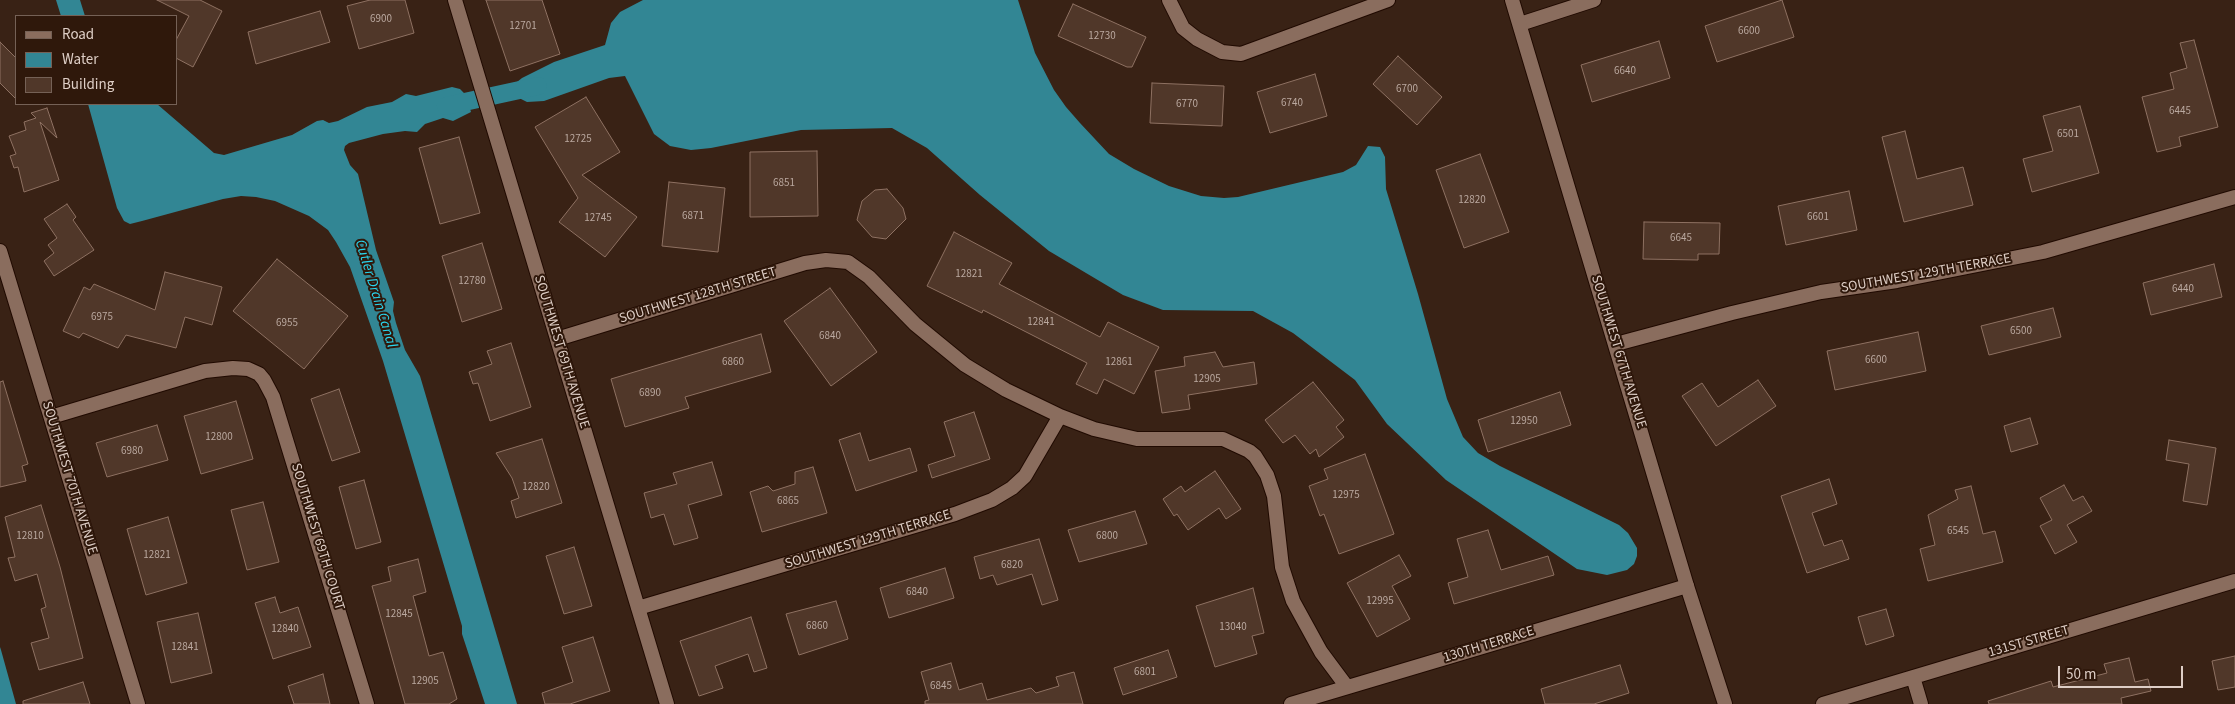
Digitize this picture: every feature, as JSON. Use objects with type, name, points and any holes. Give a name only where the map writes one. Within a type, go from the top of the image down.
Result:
[{"type":"street","name":"SOUTHWEST 69TH AVENUE","points":[[455,0],[667,704]]},
{"type":"street","points":[[1169,0],[1182,28],[1197,40],[1213,49],[1241,54],[1388,0]]},
{"type":"street","name":"SOUTHWEST 67TH AVENUE","points":[[1512,0],[1687,586],[1725,704]]},
{"type":"street","points":[[1520,24],[1594,0]]},
{"type":"street","name":"SOUTHWEST 129TH TERRACE","points":[[1616,344],[1802,296],[1897,281],[2043,252],[2235,197]]},
{"type":"street","name":"SOUTHWEST 70TH AVENUE","points":[[0,251],[138,704]]},
{"type":"street","name":"SOUTHWEST 128TH STREET","points":[[557,339],[805,263],[839,260],[857,267],[869,277],[914,324],[964,365],[1006,390],[1060,416]]},
{"type":"street","name":"SOUTHWEST 69TH COURT","points":[[51,417],[205,371],[233,368],[248,369],[259,374],[273,397],[368,704]]},
{"type":"street","points":[[1060,416],[1094,429],[1137,439],[1223,439],[1239,445],[1255,456],[1266,475],[1274,496],[1282,567],[1293,601],[1321,652],[1347,687]]},
{"type":"street","name":"SOUTHWEST 129TH TERRACE","points":[[638,608],[955,514],[992,500],[1012,488],[1024,476],[1060,416]]},
{"type":"street","name":"131ST STREET","points":[[1823,704],[2235,581]]},
{"type":"street","name":"130TH TERRACE","points":[[1291,704],[1687,586]]},
{"type":"street","points":[[1913,677],[1921,704]]},
{"type":"water","points":[[56,0],[80,0],[85,15],[61,15]]},
{"type":"water","points":[[643,0],[1018,0],[1035,53],[1054,90],[1080,123],[1109,154],[1169,186],[1201,196],[1238,197],[1343,172],[1356,165],[1368,146],[1380,147],[1385,157],[1386,189],[1447,399],[1463,437],[1478,453],[1500,466],[1619,525],[1628,533],[1637,548],[1634,564],[1627,570],[1607,575],[1577,569],[1446,480],[1387,424],[1355,380],[1293,333],[1253,311],[1163,310],[1123,295],[1049,251],[980,195],[927,148],[892,128],[801,130],[711,148],[691,150],[670,146],[654,134],[625,76],[609,78],[544,101],[527,102],[519,98],[514,90],[517,82],[522,78],[554,62],[605,45],[611,23],[620,12]]},
{"type":"water","name":"Cutler Drain Canal","points":[[452,87],[460,89],[466,95],[471,112],[453,121],[443,118],[425,124],[417,132],[405,131],[383,134],[349,143],[345,146],[344,150],[350,165],[358,174],[376,250],[394,302],[393,311],[396,323],[405,350],[420,376],[517,704],[485,704],[462,634],[462,626],[383,361],[350,267],[328,230],[309,216],[275,201],[241,196],[130,224],[124,221],[117,208],[88,105],[158,105],[214,153],[224,155],[292,135],[317,121],[323,120],[329,123],[338,121],[367,107],[392,102],[406,94],[416,96]]},
{"type":"water","points":[[0,647],[1,650],[16,704],[0,704]]},
{"type":"building","points":[[157,0],[200,0],[222,11],[193,67],[178,59],[178,36],[189,16]]},
{"type":"building","points":[[370,0],[405,0],[414,33],[359,49],[347,6]]},
{"type":"building","points":[[486,0],[542,0],[560,54],[510,71]]},
{"type":"building","points":[[1782,0],[1794,37],[1717,62],[1705,26]]},
{"type":"building","points":[[1073,4],[1146,37],[1132,67],[1127,67],[1058,36]]},
{"type":"building","points":[[320,11],[330,42],[256,64],[248,32]]},
{"type":"building","points":[[2194,40],[2218,127],[2179,137],[2181,146],[2157,152],[2142,97],[2174,89],[2170,73],[2187,68],[2180,43]]},
{"type":"building","points":[[1659,41],[1670,78],[1592,102],[1581,65]]},
{"type":"building","points":[[0,42],[15,57],[15,98],[0,83]]},
{"type":"building","points":[[1398,56],[1442,97],[1417,125],[1373,84]]},
{"type":"building","points":[[1315,74],[1327,116],[1270,133],[1257,92]]},
{"type":"building","points":[[1152,83],[1224,86],[1222,126],[1150,123]]},
{"type":"building","points":[[586,97],[620,152],[582,175],[637,217],[605,257],[559,222],[578,198],[535,127]]},
{"type":"building","points":[[2080,106],[2099,173],[2032,192],[2023,159],[2053,151],[2043,116]]},
{"type":"building","points":[[47,108],[57,138],[40,122],[59,180],[24,192],[18,167],[14,168],[10,156],[16,154],[9,136],[26,130],[24,122],[36,118],[31,113]]},
{"type":"building","points":[[1905,131],[1917,179],[1963,167],[1973,205],[1904,222],[1882,137]]},
{"type":"building","points":[[459,137],[480,213],[440,224],[419,148]]},
{"type":"building","points":[[817,151],[818,216],[750,217],[750,152]]},
{"type":"building","points":[[1480,154],[1509,232],[1464,248],[1436,170]]},
{"type":"building","points":[[669,182],[725,188],[718,252],[662,246]]},
{"type":"building","points":[[887,189],[903,208],[906,219],[886,239],[872,237],[857,220],[862,201],[875,190]]},
{"type":"building","points":[[1849,191],[1857,230],[1786,245],[1778,206]]},
{"type":"building","points":[[67,204],[76,217],[73,220],[94,250],[54,276],[44,261],[54,253],[48,245],[57,238],[44,219]]},
{"type":"building","points":[[1644,222],[1720,223],[1719,254],[1698,254],[1698,260],[1643,259]]},
{"type":"building","points":[[954,232],[1012,263],[999,284],[1100,337],[1108,322],[1159,347],[1134,394],[1104,379],[1097,394],[1076,384],[1087,363],[983,310],[982,313],[927,286]]},
{"type":"building","points":[[482,243],[502,309],[462,322],[442,256]]},
{"type":"building","points":[[277,259],[348,316],[304,369],[233,311]]},
{"type":"building","points":[[2214,264],[2222,297],[2151,315],[2143,283]]},
{"type":"building","points":[[165,272],[222,287],[212,325],[185,317],[176,348],[126,335],[118,348],[83,333],[79,338],[63,331],[84,287],[90,290],[94,284],[155,310]]},
{"type":"building","points":[[830,288],[877,352],[831,386],[784,321]]},
{"type":"building","points":[[2053,308],[2061,337],[1989,355],[1981,326]]},
{"type":"building","points":[[1918,332],[1926,371],[1835,390],[1827,351]]},
{"type":"building","points":[[761,334],[771,372],[685,397],[689,408],[625,427],[611,379]]},
{"type":"building","points":[[511,343],[531,407],[490,421],[478,383],[473,384],[469,372],[492,364],[487,351]]},
{"type":"building","points":[[1215,352],[1223,367],[1254,362],[1257,384],[1188,395],[1190,409],[1162,413],[1155,371],[1185,366],[1184,357]]},
{"type":"building","points":[[1758,380],[1776,406],[1716,446],[1682,396],[1702,383],[1718,407]]},
{"type":"building","points":[[3,381],[28,464],[22,466],[26,481],[0,487],[0,382]]},
{"type":"building","points":[[1313,382],[1344,420],[1336,427],[1344,437],[1319,457],[1316,449],[1310,454],[1295,435],[1283,443],[1265,420]]},
{"type":"building","points":[[339,389],[360,452],[332,461],[311,399]]},
{"type":"building","points":[[1560,392],[1571,425],[1488,452],[1478,420]]},
{"type":"building","points":[[236,401],[253,459],[201,474],[184,416]]},
{"type":"building","points":[[974,412],[990,459],[932,478],[928,465],[955,456],[944,422]]},
{"type":"building","points":[[2030,418],[2038,444],[2011,452],[2004,426]]},
{"type":"building","points":[[157,425],[168,460],[107,477],[96,443]]},
{"type":"building","points":[[860,433],[869,461],[910,448],[917,471],[856,491],[839,440]]},
{"type":"building","points":[[542,439],[562,503],[516,518],[511,501],[519,498],[512,478],[496,453]]},
{"type":"building","points":[[2169,440],[2216,448],[2207,505],[2183,501],[2189,464],[2166,460]]},
{"type":"building","points":[[1365,454],[1394,534],[1339,554],[1324,514],[1320,516],[1309,486],[1328,479],[1324,469]]},
{"type":"building","points":[[712,462],[722,495],[688,505],[698,538],[674,545],[664,514],[651,518],[644,493],[677,484],[673,473]]},
{"type":"building","points":[[813,467],[827,513],[762,532],[750,492],[768,486],[773,491],[795,484],[795,472]]},
{"type":"building","points":[[1215,471],[1241,509],[1226,519],[1219,508],[1188,530],[1177,514],[1174,516],[1163,499],[1181,486],[1185,492]]},
{"type":"building","points":[[1829,479],[1837,504],[1812,513],[1824,546],[1842,540],[1849,559],[1807,573],[1781,496]]},
{"type":"building","points":[[364,480],[381,542],[356,549],[339,487]]},
{"type":"building","points":[[2064,485],[2073,501],[2083,496],[2092,511],[2067,525],[2077,542],[2055,554],[2040,526],[2052,520],[2040,498]]},
{"type":"building","points":[[1971,486],[1983,534],[1995,531],[2003,562],[1928,581],[1920,549],[1935,545],[1928,515],[1958,499],[1955,490]]},
{"type":"building","points":[[263,502],[279,562],[247,570],[231,510]]},
{"type":"building","points":[[41,505],[60,567],[83,658],[39,670],[31,643],[49,638],[41,609],[46,607],[37,574],[15,581],[8,558],[15,557],[5,517]]},
{"type":"building","points":[[1135,511],[1147,544],[1079,562],[1068,530]]},
{"type":"building","points":[[168,517],[187,583],[146,595],[127,529]]},
{"type":"building","points":[[1488,530],[1501,570],[1548,556],[1554,575],[1454,604],[1448,583],[1468,577],[1457,539]]},
{"type":"building","points":[[1039,539],[1058,600],[1042,605],[1032,574],[997,585],[993,575],[980,579],[974,557]]},
{"type":"building","points":[[574,547],[592,606],[564,614],[546,556]]},
{"type":"building","points":[[1399,555],[1411,576],[1392,586],[1410,619],[1377,637],[1347,583]]},
{"type":"building","points":[[418,559],[426,592],[413,596],[429,656],[443,652],[457,699],[449,704],[405,704],[372,586],[391,581],[388,567]]},
{"type":"building","points":[[945,568],[954,598],[889,618],[880,588]]},
{"type":"building","points":[[1253,588],[1264,633],[1252,636],[1257,654],[1215,667],[1196,606]]},
{"type":"building","points":[[275,597],[280,613],[298,607],[311,647],[273,659],[255,603]]},
{"type":"building","points":[[836,601],[848,639],[799,655],[786,614]]},
{"type":"building","points":[[1886,609],[1894,636],[1866,645],[1858,617]]},
{"type":"building","points":[[198,613],[212,673],[171,683],[157,622]]},
{"type":"building","points":[[751,617],[767,668],[754,672],[748,654],[715,666],[723,688],[699,696],[680,641]]},
{"type":"building","points":[[593,637],[610,691],[570,704],[545,704],[542,693],[573,682],[562,647]]},
{"type":"building","points":[[1168,650],[1177,677],[1123,695],[1114,668]]},
{"type":"building","points":[[2235,656],[2235,687],[2218,690],[2212,661]]},
{"type":"building","points":[[2129,658],[2135,682],[2148,679],[2151,691],[2121,698],[2122,704],[1989,704],[1988,701],[2051,681],[2053,687],[2107,673],[2104,664]]},
{"type":"building","points":[[951,663],[959,690],[982,683],[987,700],[1031,688],[1036,693],[1059,686],[1056,677],[1074,672],[1083,704],[925,704],[925,701],[929,700],[921,672]]},
{"type":"building","points":[[1620,665],[1629,693],[1594,704],[1545,704],[1541,689]]},
{"type":"building","points":[[323,674],[330,704],[294,704],[288,686]]},
{"type":"building","points":[[83,682],[90,704],[23,704],[23,701]]},
{"type":"waterway","points":[[446,106],[538,86]]}]
